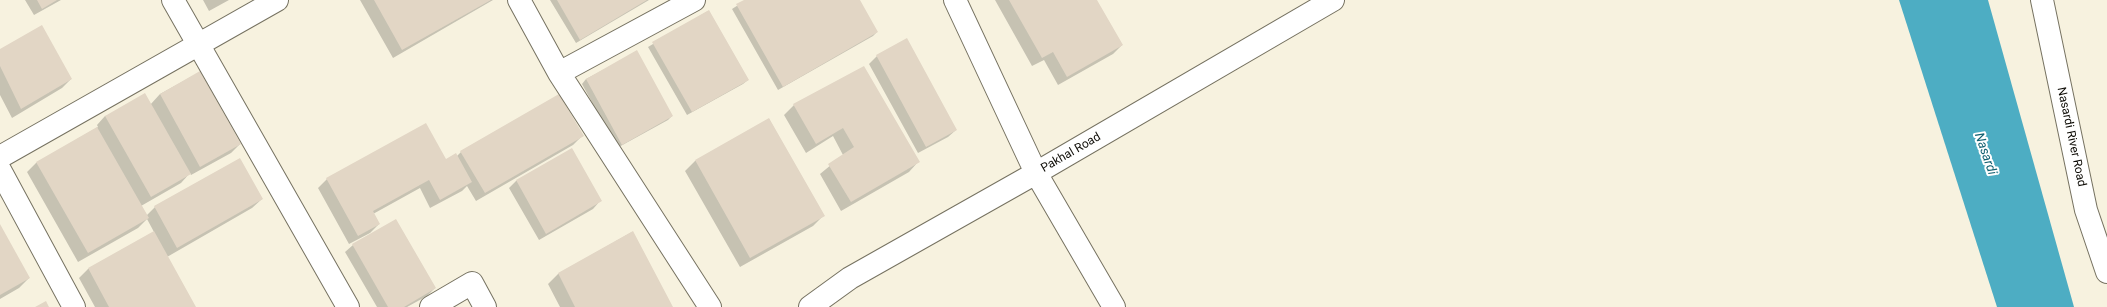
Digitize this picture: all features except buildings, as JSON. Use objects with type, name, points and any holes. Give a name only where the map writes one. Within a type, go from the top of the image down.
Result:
[{"type":"street","points":[[173,0],[197,45],[348,307]]},
{"type":"street","points":[[0,157],[277,0]]},
{"type":"street","points":[[519,0],[559,72],[710,307]]},
{"type":"street","points":[[559,72],[694,0]]},
{"type":"street","points":[[954,0],[1036,173],[1114,307]]},
{"type":"street","name":"Pakhal Road","points":[[810,307],[850,278],[1036,173],[1332,0]]},
{"type":"street","name":"Nasardi River Road","points":[[2042,0],[2086,210],[2107,272]]},
{"type":"street","points":[[0,170],[74,307]]},
{"type":"street","points":[[431,307],[472,283],[485,307]]},
{"type":"water","name":"Nasardi","points":[[1899,0],[1988,0],[2074,307],[1997,307]]}]
